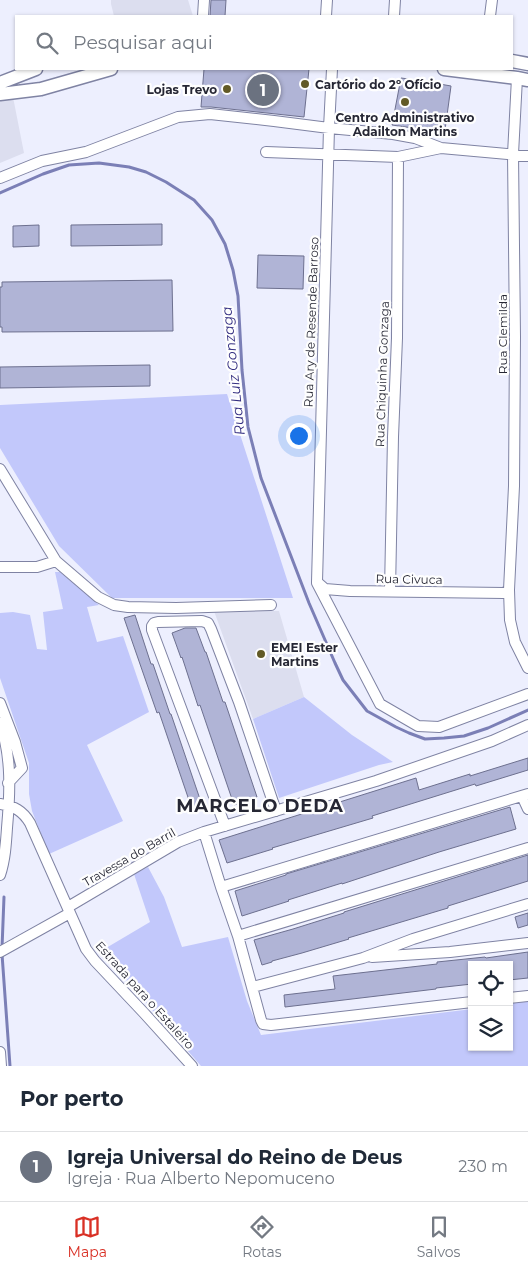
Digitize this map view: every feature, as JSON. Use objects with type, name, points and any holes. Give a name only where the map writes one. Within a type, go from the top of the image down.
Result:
[{"type":"street","points":[[203,15],[204,0]]},
{"type":"street","points":[[326,15],[327,0]]},
{"type":"street","points":[[394,15],[396,0]]},
{"type":"street","points":[[490,15],[492,0]]},
{"type":"street","points":[[513,61],[528,64]]},
{"type":"street","points":[[33,70],[4,81],[6,93],[40,88],[107,70]]},
{"type":"street","name":"Rua Ary de Resende Barroso","points":[[316,579],[332,70]]},
{"type":"street","points":[[452,70],[523,79]]},
{"type":"street","name":"Rua Clemilda","points":[[523,79],[513,154],[514,476],[509,590],[510,620],[515,642],[528,668]]},
{"type":"street","points":[[0,178],[42,161],[86,152],[178,118],[210,114],[393,134],[415,138],[441,148],[528,156]]},
{"type":"street","points":[[266,152],[398,157],[441,148]]},
{"type":"street","name":"Rua Chiquinha Gonzaga","points":[[390,592],[397,338],[398,157]]},
{"type":"street","points":[[0,469],[4,481],[56,561],[98,597],[114,605],[128,607],[271,605]]},
{"type":"street","points":[[0,567],[38,567],[56,561]]},
{"type":"street","points":[[316,579],[380,704],[418,726],[439,727],[528,694]]},
{"type":"street","name":"Rua Civuca","points":[[316,579],[325,589],[350,591],[504,593],[509,590]]},
{"type":"street","points":[[145,607],[225,826]]},
{"type":"street","points":[[205,607],[208,623],[239,702],[276,811]]},
{"type":"street","points":[[152,626],[158,622],[202,621],[208,623]]},
{"type":"street","points":[[0,703],[15,742],[22,768],[8,783]]},
{"type":"street","points":[[0,723],[8,757],[5,852],[0,875]]},
{"type":"street","name":"Travessa do Barril","points":[[2,952],[178,842],[204,832],[376,781],[492,741],[528,725]]},
{"type":"street","points":[[221,887],[525,795],[528,809]]},
{"type":"street","name":"Estrada para o Estaleiro","points":[[5,805],[18,809],[30,823],[86,949],[192,1066]]},
{"type":"street","points":[[204,832],[238,936],[263,1024],[468,1002]]},
{"type":"street","points":[[238,936],[528,848]]},
{"type":"street","points":[[253,987],[363,958],[413,939],[528,904]]},
{"type":"street","points":[[363,958],[441,953],[528,942]]},
{"type":"street","points":[[513,998],[528,996]]},
{"type":"street","points":[[0,1052],[1,1066]]},
{"type":"shaded area","points":[[111,0],[188,0],[193,15],[114,15]]},
{"type":"shaded area","points":[[13,97],[24,153],[0,163],[0,98]]},
{"type":"shaded area","points":[[227,394],[293,598],[112,598],[59,546],[0,448],[0,405]]},
{"type":"shaded area","points":[[55,572],[60,572],[99,605],[87,607],[97,642],[123,636],[149,712],[87,745],[123,821],[49,854],[32,811],[29,794],[29,763],[0,678],[0,613],[13,612],[30,615],[37,649],[47,650],[43,612],[63,609]]},
{"type":"shaded area","name":"EMEI Ester Martins","points":[[214,611],[279,611],[304,697],[253,719]]},
{"type":"shaded area","points":[[304,697],[352,735],[393,762],[279,798],[253,719]]},
{"type":"shaded area","points":[[148,867],[164,897],[182,947],[228,937],[247,1001],[261,1035],[468,1009],[468,1051],[513,1051],[513,1003],[528,1001],[528,1066],[201,1066],[101,951],[150,922],[134,874]]},
{"type":"building","points":[[211,0],[226,0],[225,15],[210,15]]},
{"type":"building","points":[[204,70],[309,70],[304,117],[201,107]]},
{"type":"building","points":[[401,78],[417,81],[434,81],[434,83],[451,86],[445,130],[429,127],[427,130],[392,125]]},
{"type":"building","points":[[162,224],[162,245],[71,246],[71,225]]},
{"type":"building","points":[[39,225],[39,246],[13,247],[13,226]]},
{"type":"building","points":[[258,255],[304,256],[303,289],[257,288]]},
{"type":"building","points":[[172,280],[173,331],[2,332],[2,327],[0,327],[0,287],[2,287],[2,282]]},
{"type":"building","points":[[150,365],[150,386],[0,388],[0,367]]},
{"type":"building","points":[[135,615],[203,808],[193,812],[124,618]]},
{"type":"building","points":[[185,628],[196,628],[223,702],[225,702],[257,797],[234,805],[200,705],[198,706],[172,633]]},
{"type":"building","points":[[528,758],[528,770],[476,786],[475,784],[227,863],[219,840],[416,778],[419,790]]},
{"type":"building","points":[[510,807],[516,829],[242,916],[235,891]]},
{"type":"building","points":[[528,855],[528,881],[448,906],[448,908],[262,965],[254,940]]},
{"type":"building","points":[[528,913],[528,925],[518,928],[515,917]]},
{"type":"building","points":[[528,952],[528,978],[513,980],[513,961],[468,961],[468,984],[285,1007],[284,995],[335,989],[333,976],[437,964],[437,962]]},
{"type":"waterway","name":"Rua Luiz Gonzaga","points":[[0,193],[69,165],[99,163],[129,167],[146,172],[194,200],[212,220],[225,244],[233,270],[238,296],[242,370],[248,427],[261,478],[309,603],[343,680],[367,711],[396,727],[425,739],[464,736],[488,728],[528,710]]},
{"type":"waterway","points":[[2,948],[4,897]]},
{"type":"waterway","points":[[2,954],[10,1066]]},
{"type":"place","name":"Cartório do 2º Ofício","points":[[305,84]]},
{"type":"place","name":"Lojas Trevo","points":[[227,89]]},
{"type":"place","name":"Igreja Universal do Reino de Deus","points":[[263,90]]},
{"type":"place","name":"Centro Administrativo Adailton Martins","points":[[405,102]]},
{"type":"place","name":"EMEI Ester Martins","points":[[261,654]]},
{"type":"district","name":"MARCELO DEDA","points":[[260,806]]}]
